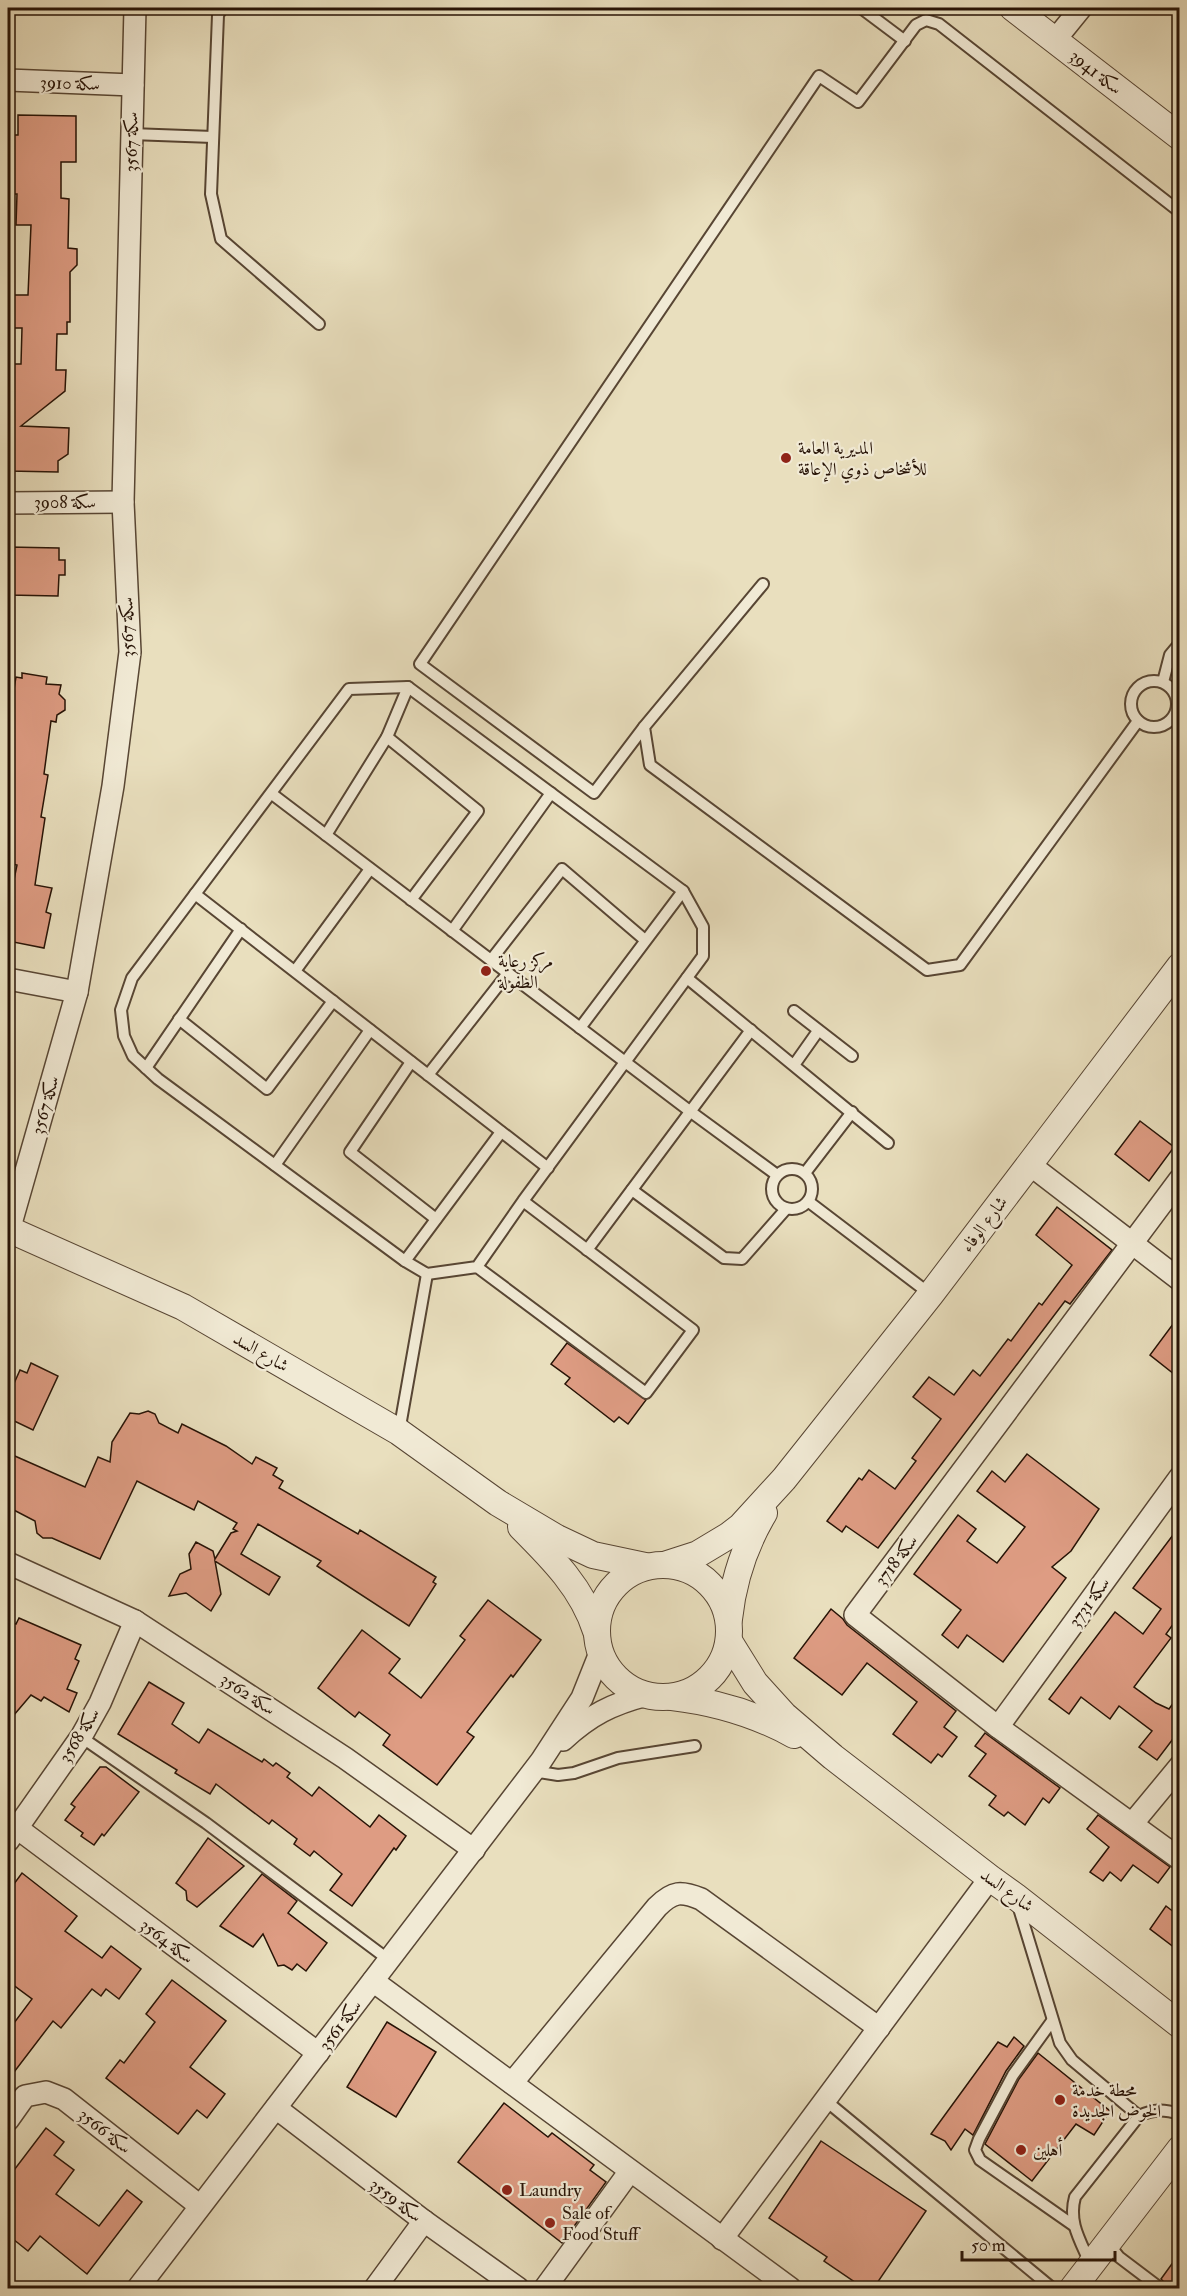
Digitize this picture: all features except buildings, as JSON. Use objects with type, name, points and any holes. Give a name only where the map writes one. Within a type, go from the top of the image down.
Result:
[{"type":"street","name":"سكة 3567","points":[[8,1230],[77,992],[113,786],[130,652],[123,502],[135,8]]},
{"type":"street","name":"سكة 3941","points":[[1013,8],[1179,137]]},
{"type":"street","points":[[1055,40],[1081,8]]},
{"type":"street","name":"سكة 3910","points":[[8,81],[132,85]]},
{"type":"street","name":"سكة 3908","points":[[8,503],[123,502]]},
{"type":"street","name":"شارع الوفاء","points":[[656,1565],[698,1554],[728,1536],[741,1526],[784,1479],[931,1294],[1179,966]]},
{"type":"street","points":[[8,978],[77,992]]},
{"type":"street","points":[[1029,1164],[1179,1280]]},
{"type":"street","name":"سكة 3718","points":[[1179,1179],[855,1615],[998,1726],[1179,1859]]},
{"type":"street","name":"شارع السد","points":[[8,1230],[183,1307],[399,1432],[498,1503],[557,1538],[593,1555],[656,1565]]},
{"type":"street","name":"سكة 3731","points":[[998,1726],[1179,1477]]},
{"type":"street","name":"شارع الوفاء","points":[[729,1630],[734,1590],[746,1551],[784,1479]]},
{"type":"street","name":"شارع السد","points":[[498,1503],[563,1571],[585,1604],[598,1642]]},
{"type":"street","name":"سكة 3562","points":[[8,1563],[135,1621],[345,1758],[474,1850]]},
{"type":"street","points":[[656,1565],[689,1569],[708,1581],[721,1598],[729,1630],[722,1662],[708,1680],[690,1692],[658,1696],[627,1687],[610,1672],[598,1642],[599,1610],[609,1591],[625,1576],[656,1565]]},
{"type":"street","name":"سكة 3568","points":[[12,1835],[81,1737],[100,1703],[135,1621]]},
{"type":"street","name":"شارع السد","points":[[729,1630],[755,1683],[784,1715],[833,1757],[1179,2025]]},
{"type":"street","name":"سكة 3561","points":[[138,2289],[537,1766],[582,1698],[598,1642]]},
{"type":"street","name":"شارع السد","points":[[658,1696],[702,1702],[759,1718],[833,1757]]},
{"type":"street","name":"سكة 3561","points":[[537,1766],[580,1725],[597,1714],[621,1701],[658,1696]]},
{"type":"street","points":[[1132,1824],[1179,1766]]},
{"type":"street","name":"سكة 3564","points":[[12,1835],[318,2053]]},
{"type":"street","points":[[722,2239],[990,1878]]},
{"type":"street","points":[[512,2084],[657,1907],[676,1893],[686,1893],[701,1899],[879,2028]]},
{"type":"street","points":[[373,1981],[790,2289]]},
{"type":"street","name":"سكة 3566","points":[[8,2120],[25,2096],[46,2092],[64,2099],[200,2206]]},
{"type":"street","name":"سكة 3559","points":[[276,2108],[424,2221],[518,2289]]},
{"type":"street","points":[[1073,2289],[1179,2149]]},
{"type":"street","points":[[545,2289],[630,2171]]},
{"type":"street","points":[[375,2289],[424,2221]]},
{"type":"lane","points":[[222,8],[218,15],[211,194],[221,239],[318,324]]},
{"type":"lane","points":[[861,8],[904,40]]},
{"type":"lane","points":[[763,584],[644,727],[594,793],[420,664],[819,76],[858,102],[916,25],[926,20],[939,24],[1179,212]]},
{"type":"lane","points":[[131,134],[213,137]]},
{"type":"lane","points":[[1163,682],[1170,656],[1179,643]]},
{"type":"lane","points":[[1148,681],[1163,682],[1174,691],[1177,698],[1176,722],[1159,727],[1144,726],[1131,709],[1132,695],[1148,681]]},
{"type":"lane","points":[[326,835],[387,737],[408,687]]},
{"type":"lane","points":[[477,1267],[523,1201],[703,956],[703,927],[683,891],[408,687],[349,689],[132,978],[121,1010],[124,1036],[134,1056],[158,1079],[405,1262],[427,1274],[477,1267],[646,1394],[693,1330],[523,1201]]},
{"type":"lane","points":[[644,727],[650,765],[927,970],[960,965],[1138,721]]},
{"type":"lane","points":[[387,737],[478,811],[411,900]]},
{"type":"lane","points":[[452,931],[551,793]]},
{"type":"lane","points":[[272,794],[777,1175]]},
{"type":"lane","points":[[295,972],[370,868]]},
{"type":"lane","points":[[491,960],[562,869],[645,940]]},
{"type":"lane","points":[[580,1028],[683,891]]},
{"type":"lane","points":[[195,894],[548,1168]]},
{"type":"lane","points":[[146,1068],[241,929]]},
{"type":"lane","points":[[428,1075],[508,973]]},
{"type":"lane","points":[[687,978],[888,1143]]},
{"type":"lane","points":[[179,1019],[267,1089],[333,1001]]},
{"type":"lane","points":[[794,1011],[852,1056]]},
{"type":"lane","points":[[275,1166],[370,1030]]},
{"type":"lane","points":[[587,1250],[751,1030]]},
{"type":"lane","points":[[794,1065],[818,1030]]},
{"type":"lane","points":[[411,1062],[350,1152],[436,1220]]},
{"type":"lane","points":[[805,1173],[852,1112]]},
{"type":"lane","points":[[405,1262],[501,1132]]},
{"type":"lane","points":[[796,1169],[805,1173],[812,1181],[813,1192],[809,1202],[794,1210],[786,1209],[773,1198],[771,1190],[773,1182],[777,1175],[786,1170],[796,1169]]},
{"type":"lane","points":[[632,1190],[724,1258],[742,1260],[786,1209]]},
{"type":"lane","points":[[809,1202],[931,1294]]},
{"type":"lane","points":[[399,1432],[427,1274]]},
{"type":"lane","points":[[81,1737],[206,1823],[389,1960]]},
{"type":"lane","points":[[537,1766],[558,1775],[574,1773],[618,1758],[695,1746]]},
{"type":"lane","points":[[1015,1896],[1060,2043],[1072,2060],[1139,2116]]},
{"type":"lane","points":[[1052,2021],[1013,2074],[975,2150],[980,2160],[1073,2225]]},
{"type":"lane","points":[[825,2100],[1052,2289]]},
{"type":"lane","points":[[1091,2265],[1073,2225],[1072,2209],[1075,2197],[1139,2116],[1152,2110],[1164,2109],[1179,2114]]},
{"type":"lane","points":[[1108,2243],[1119,2257],[1160,2289]]},
{"type":"place","name":"المديرية العامة للأشخاص ذوي الإعاقة","points":[[786,458]]},
{"type":"place","name":"مركز رعاية الطفولة","points":[[486,971]]},
{"type":"place","name":"محطة خدمة الخوض الجديدة","points":[[1060,2100]]},
{"type":"place","name":"أهلين","points":[[1021,2150]]},
{"type":"place","name":"Laundry","points":[[507,2190]]},
{"type":"place","name":"Sale of Food Stuff","points":[[550,2223]]}]
